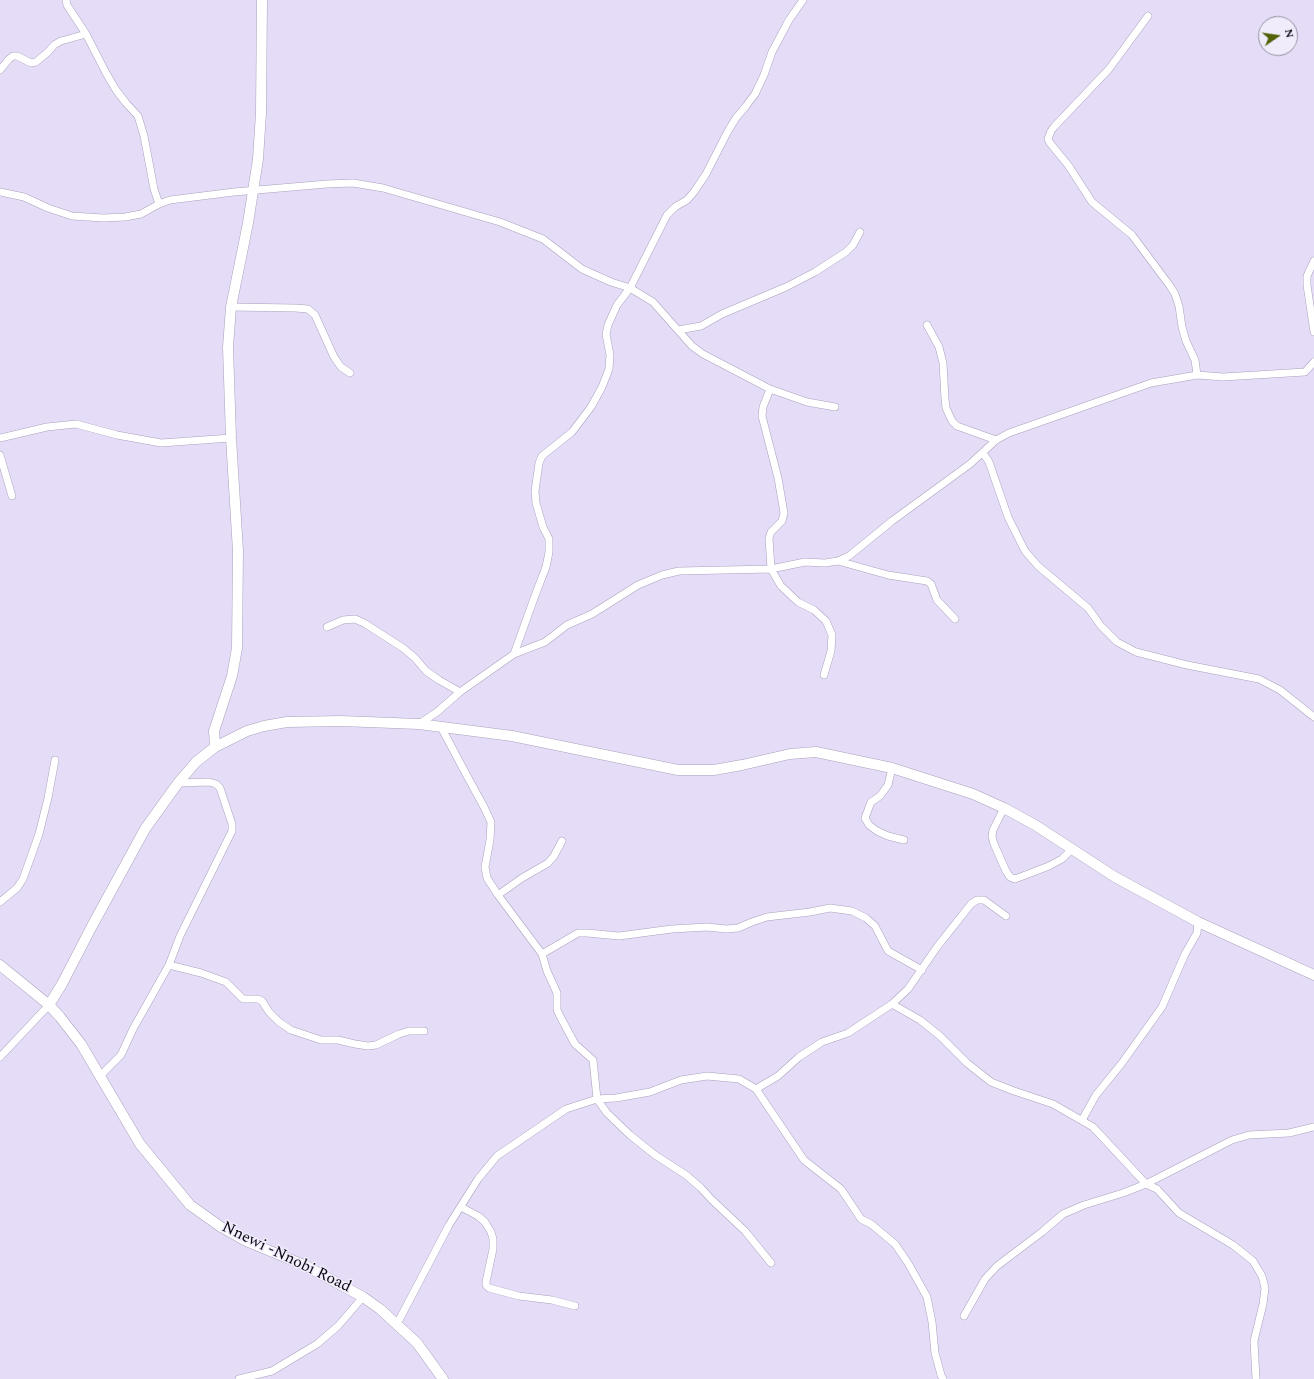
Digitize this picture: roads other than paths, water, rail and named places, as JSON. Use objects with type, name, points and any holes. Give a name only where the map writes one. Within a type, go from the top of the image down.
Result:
[{"type":"main road","points":[[215,746],[214,731],[232,676],[237,648],[238,550],[231,438],[228,347],[231,307],[248,223],[258,159],[261,113],[262,0]]},
{"type":"main road","points":[[49,1005],[62,984],[145,828],[178,783],[196,762],[215,746],[246,731],[287,722],[341,721],[419,724],[512,736],[678,770],[714,770],[790,754],[816,752],[892,768],[973,794],[1004,808],[1035,825],[1115,877],[1198,922],[1314,975]]},
{"type":"main road","name":"Nnewi -Nnobi Road","points":[[0,965],[49,1005],[81,1044],[140,1144],[190,1204],[221,1227],[246,1241],[304,1265],[363,1296],[397,1324],[416,1343],[443,1379]]},
{"type":"street","points":[[66,0],[67,5],[86,34],[116,90],[138,116],[154,189],[159,204]]},
{"type":"street","points":[[514,654],[546,567],[549,552],[549,539],[543,527],[536,503],[535,491],[538,463],[542,456],[572,432],[591,407],[602,387],[609,369],[610,355],[606,334],[608,325],[618,305],[630,288],[667,215],[675,207],[687,200],[706,174],[732,124],[754,94],[764,75],[777,42],[789,20],[803,0]]},
{"type":"street","points":[[1148,16],[1109,69],[1050,131],[1048,138],[1050,144],[1068,165],[1092,202],[1132,235],[1170,286],[1175,294],[1179,306],[1182,327],[1186,342],[1195,360],[1197,375]]},
{"type":"street","points":[[0,70],[13,56],[17,56],[31,63],[36,62],[54,45],[86,34]]},
{"type":"street","points":[[0,192],[24,197],[48,208],[72,216],[103,218],[125,217],[141,214],[170,200],[234,192],[352,183],[383,188],[500,222],[543,239],[582,269],[611,282],[630,288],[653,302],[692,346],[703,354],[770,389],[807,402],[835,407]]},
{"type":"street","points":[[678,330],[701,326],[722,314],[786,287],[815,272],[846,252],[853,245],[860,232]]},
{"type":"street","points":[[1314,261],[1307,276],[1314,332]]},
{"type":"street","points":[[231,307],[308,309],[315,315],[334,357],[341,367],[350,373]]},
{"type":"street","points":[[927,325],[938,347],[943,363],[946,408],[952,421],[957,426],[996,440]]},
{"type":"street","points":[[419,724],[437,712],[460,692],[514,654],[545,642],[567,625],[592,614],[638,585],[680,571],[771,569],[805,562],[825,563],[838,561],[849,556],[892,521],[983,453],[996,440],[1009,433],[1151,383],[1197,375],[1223,377],[1305,372],[1314,362]]},
{"type":"street","points":[[770,389],[763,407],[762,416],[778,478],[784,513],[782,521],[771,532],[769,538],[771,569],[781,586],[798,602],[814,610],[826,621],[832,635],[832,643],[824,675]]},
{"type":"street","points":[[0,438],[47,427],[76,424],[117,435],[161,443],[231,438]]},
{"type":"street","points":[[983,453],[990,462],[1008,518],[1025,551],[1038,566],[1088,608],[1101,626],[1117,642],[1136,652],[1187,665],[1259,679],[1280,690],[1314,717]]},
{"type":"street","points":[[0,455],[12,496]]},
{"type":"street","points":[[838,561],[888,575],[927,581],[931,584],[937,600],[955,619]]},
{"type":"street","points":[[327,627],[343,620],[355,619],[364,623],[404,648],[426,671],[460,692]]},
{"type":"street","points":[[442,727],[491,822],[490,840],[485,867],[487,878],[542,954],[547,971],[557,993],[557,1010],[575,1044],[592,1060],[597,1099],[607,1113],[630,1135],[655,1155],[686,1175],[701,1188],[745,1231],[771,1263]]},
{"type":"street","points":[[0,902],[17,888],[23,878],[48,798],[55,760]]},
{"type":"street","points":[[892,768],[888,785],[880,796],[871,802],[865,818],[869,825],[878,831],[888,836],[904,840]]},
{"type":"street","points":[[100,1076],[121,1055],[133,1029],[169,965],[180,936],[232,831],[232,824],[220,788],[216,784],[209,782],[178,783]]},
{"type":"street","points":[[1004,808],[993,830],[992,836],[994,844],[1010,877],[1015,878],[1049,866],[1062,859],[1072,849]]},
{"type":"street","points":[[498,895],[522,878],[548,863],[554,856],[562,841]]},
{"type":"street","points":[[756,1089],[778,1076],[799,1057],[822,1042],[848,1033],[892,1004],[908,989],[971,904],[977,900],[984,900],[1006,916]]},
{"type":"street","points":[[542,954],[578,934],[587,933],[619,936],[672,929],[707,927],[726,929],[738,928],[767,917],[830,908],[852,911],[866,918],[875,926],[888,951],[922,970]]},
{"type":"street","points":[[1082,1120],[1096,1095],[1122,1063],[1162,1007],[1185,954],[1197,933],[1198,922]]},
{"type":"street","points":[[169,965],[201,973],[226,982],[243,999],[258,999],[262,1001],[269,1012],[279,1022],[291,1030],[321,1040],[338,1040],[368,1046],[376,1045],[398,1034],[409,1031],[424,1031]]},
{"type":"street","points":[[892,1004],[920,1020],[940,1036],[967,1063],[991,1082],[1053,1104],[1093,1127],[1146,1184],[1157,1189],[1179,1213],[1233,1245],[1253,1261],[1262,1276],[1265,1288],[1263,1304],[1254,1342],[1256,1379]]},
{"type":"street","points":[[0,1057],[49,1005]]},
{"type":"street","points":[[397,1324],[449,1225],[478,1179],[497,1156],[566,1109],[597,1099],[616,1098],[650,1092],[681,1080],[707,1076],[739,1079],[756,1089],[804,1160],[841,1189],[861,1219],[871,1224],[895,1244],[908,1263],[927,1297],[932,1322],[935,1353],[940,1375],[943,1379]]},
{"type":"street","points":[[964,1316],[985,1279],[997,1266],[1063,1214],[1084,1205],[1146,1184],[1232,1140],[1249,1135],[1289,1133],[1314,1127]]},
{"type":"street","points":[[461,1207],[478,1216],[485,1222],[491,1232],[493,1249],[486,1286],[525,1297],[552,1300],[575,1306]]},
{"type":"street","points":[[240,1379],[272,1371],[317,1344],[338,1326],[363,1296]]}]
